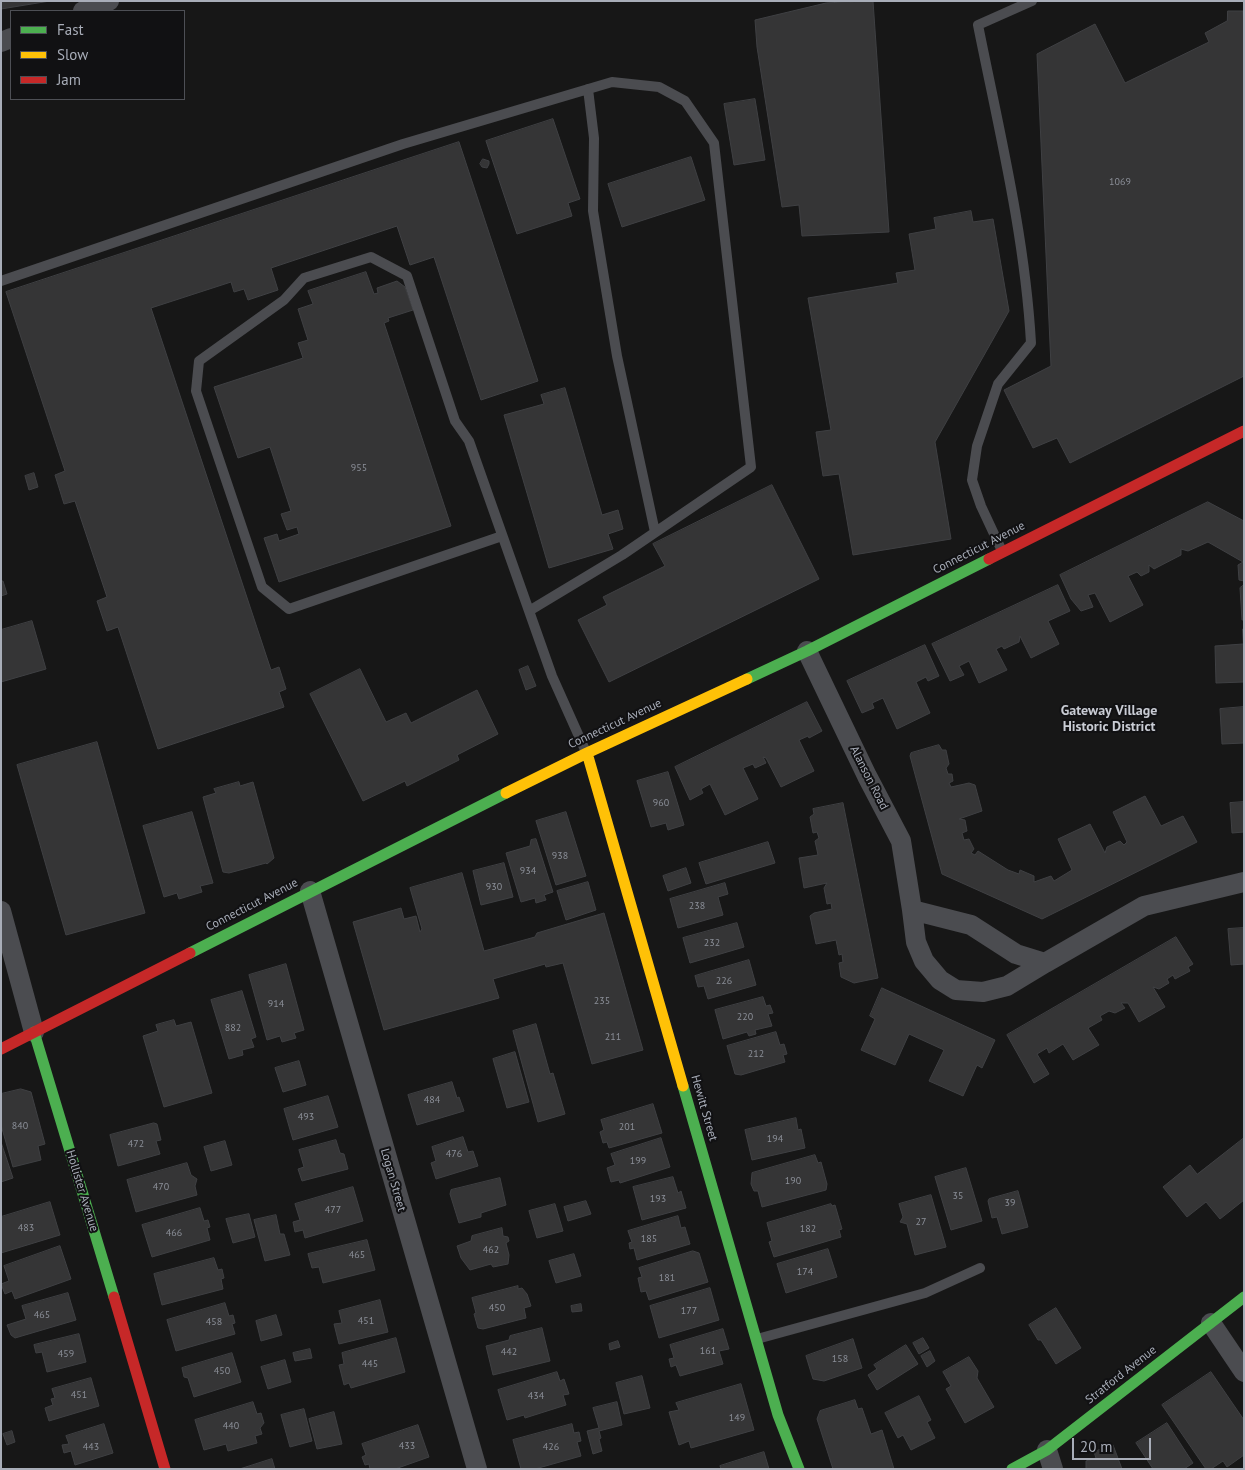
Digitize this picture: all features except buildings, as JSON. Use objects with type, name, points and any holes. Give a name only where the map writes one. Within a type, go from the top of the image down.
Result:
[{"type":"main road","name":"Connecticut Avenue","points":[[1,1049],[587,752],[807,651],[1244,431]]},
{"type":"main road","name":"Hewitt Street","points":[[587,752],[778,1414],[799,1469]]},
{"type":"main road","name":"Hollister Avenue","points":[[34,1032],[165,1469]]},
{"type":"main road","name":"Stratford Avenue","points":[[1012,1469],[1050,1459],[1244,1297]]},
{"type":"street","points":[[86,10],[109,1]]},
{"type":"street","name":"Alanson Road","points":[[807,651],[867,776],[901,841],[916,942],[924,961],[940,980],[956,990],[983,992],[1007,986],[1144,906],[1244,882]]},
{"type":"street","name":"Logan Street","points":[[310,891],[477,1469]]},
{"type":"street","points":[[912,910],[971,925],[1016,954],[1045,963]]},
{"type":"street","name":"Hollister Avenue","points":[[1,912],[34,1032]]},
{"type":"street","points":[[1211,1323],[1244,1372]]},
{"type":"lane","points":[[1003,552],[981,506],[972,480],[977,446],[998,384],[1031,343],[1029,303],[1010,182],[978,25],[1032,1]]},
{"type":"lane","points":[[1,281],[403,144],[612,82],[659,87],[685,101],[714,143],[751,467],[622,555],[529,611]]},
{"type":"lane","points":[[588,89],[594,138],[593,211],[616,356],[655,532]]},
{"type":"lane","points":[[502,536],[289,609],[262,587],[196,392],[199,361],[284,300],[304,278],[371,257],[407,276],[456,421],[469,441],[552,676],[587,752]]},
{"type":"lane","points":[[756,1339],[925,1293],[980,1268]]},
{"type":"traffic: fast","points":[[747,679],[807,651],[989,559]]},
{"type":"traffic: fast","points":[[190,953],[506,793]]},
{"type":"traffic: fast","points":[[34,1032],[114,1297]]},
{"type":"traffic: fast","points":[[683,1086],[778,1415],[799,1469]]},
{"type":"traffic: fast","points":[[1012,1469],[1047,1450],[1244,1297]]},
{"type":"traffic: slow","points":[[506,793],[587,753],[747,679]]},
{"type":"traffic: slow","points":[[587,753],[683,1086]]},
{"type":"traffic: jam","points":[[989,559],[1244,431]]},
{"type":"traffic: jam","points":[[1,1049],[190,953]]},
{"type":"traffic: jam","points":[[114,1297],[165,1469]]},
{"type":"district","name":"Gateway Village Historic District","points":[[1109,720]]}]
